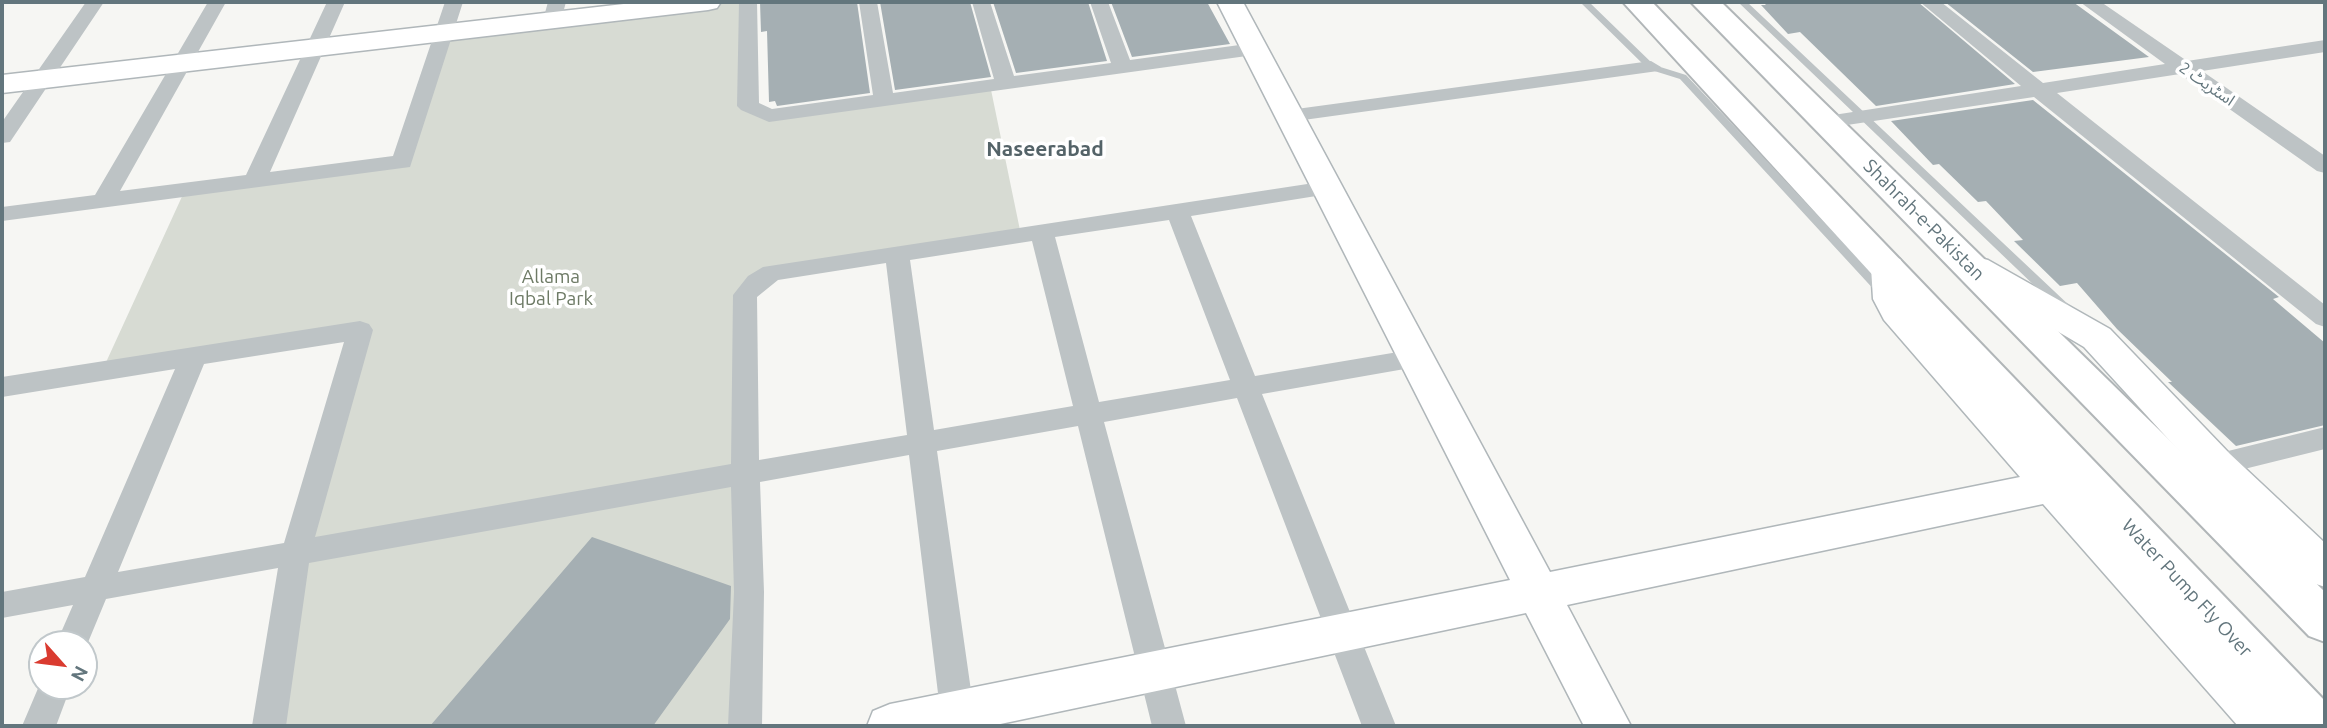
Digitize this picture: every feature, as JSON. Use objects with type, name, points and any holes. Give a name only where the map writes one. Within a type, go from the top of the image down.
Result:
[{"type":"highway","points":[[1637,2],[1889,283]]},
{"type":"highway","name":"Shahrah-e-Pakistan","points":[[1705,2],[2325,622]]},
{"type":"highway","name":"Water Pump Fly Over","points":[[2053,468],[2317,726]]},
{"type":"street","points":[[2,137],[94,2]]},
{"type":"street","points":[[103,201],[216,2]]},
{"type":"street","points":[[255,181],[336,2]]},
{"type":"street","points":[[2,214],[402,162],[454,2]]},
{"type":"street","points":[[2,84],[444,32],[555,11],[708,2]]},
{"type":"street","points":[[748,2],[748,106],[769,116],[1254,49]]},
{"type":"street","points":[[868,2],[884,100]]},
{"type":"street","points":[[981,2],[1006,83]]},
{"type":"street","points":[[1099,2],[1123,67]]},
{"type":"street","points":[[1230,2],[1608,726]]},
{"type":"street","points":[[1929,2],[2325,318]]},
{"type":"street","name":"اسٹریٹ 2","points":[[2088,2],[2325,166]]},
{"type":"street","points":[[1827,122],[2325,46]]},
{"type":"street","points":[[1289,116],[1651,67]]},
{"type":"street","points":[[745,726],[749,592],[745,472],[745,295],[772,273],[1327,188]]},
{"type":"street","points":[[1177,211],[1379,726]]},
{"type":"street","points":[[1042,232],[1169,726]]},
{"type":"street","points":[[897,254],[958,719]]},
{"type":"street","points":[[1969,264],[2097,338],[2216,465],[2325,569]]},
{"type":"street","points":[[1889,283],[1902,320],[2053,468],[2268,726]]},
{"type":"street","points":[[6,393],[194,356],[360,330],[296,552],[269,726]]},
{"type":"street","points":[[78,630],[194,356]]},
{"type":"street","points":[[2,605],[745,472],[1416,358]]},
{"type":"street","points":[[2216,465],[2325,438]]},
{"type":"street","points":[[890,726],[958,719],[1155,672],[1538,593],[2053,468]]},
{"type":"street","points":[[39,726],[49,700]]},
{"type":"lane","points":[[1584,2],[1651,67],[1683,77],[1889,283]]},
{"type":"lane","points":[[1742,2],[1866,116],[2097,338]]},
{"type":"green space","name":"Allama Iqbal Park","points":[[708,2],[748,2],[748,106],[759,113],[990,85],[1021,235],[772,273],[745,295],[744,726],[269,726],[296,552],[360,330],[102,371],[185,190],[402,162],[444,32]]},
{"type":"building","points":[[760,2],[857,2],[870,93],[777,106],[775,101],[769,102],[767,31],[761,32]]},
{"type":"building","points":[[880,2],[970,2],[991,77],[895,90]]},
{"type":"building","points":[[993,2],[1088,2],[1107,61],[1016,73]]},
{"type":"building","points":[[1111,2],[1207,2],[1230,44],[1132,57]]},
{"type":"building","points":[[1763,2],[1918,2],[2015,84],[1876,106],[1800,32],[1788,34],[1761,5],[1766,5]]},
{"type":"building","points":[[1945,2],[2073,2],[2149,57],[2033,72]]},
{"type":"building","points":[[2033,100],[2279,297],[2273,299],[2325,343],[2325,425],[2236,446],[2168,382],[2172,382],[2117,329],[2077,283],[2060,286],[2014,241],[2023,240],[1986,201],[1978,202],[1939,164],[1933,165],[1891,121]]},
{"type":"building","points":[[592,537],[731,586],[730,619],[653,726],[430,726]]},
{"type":"district","name":"Naseerabad","points":[[1045,149]]}]
